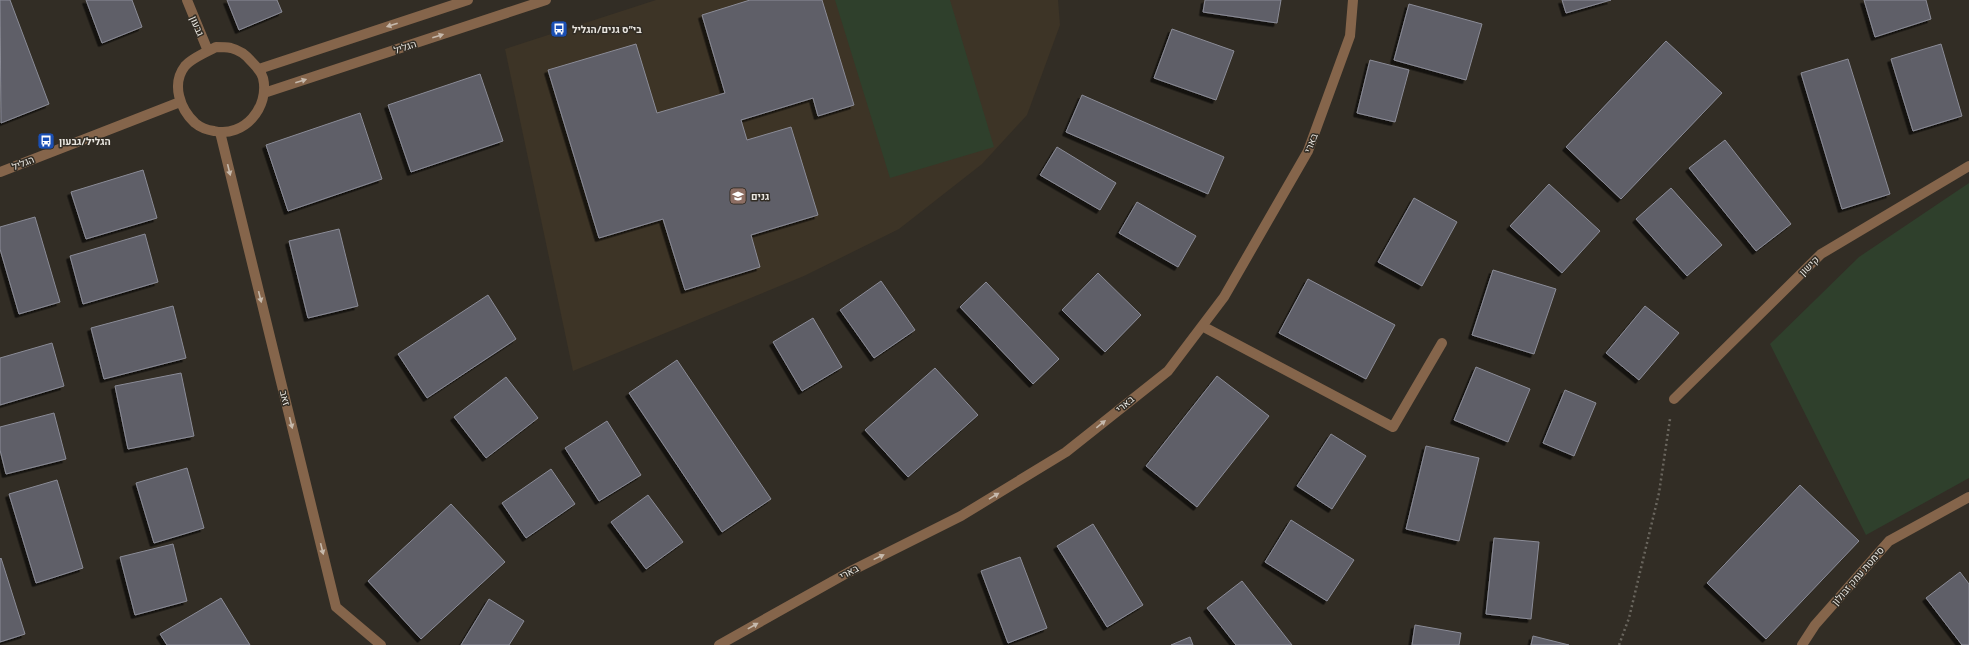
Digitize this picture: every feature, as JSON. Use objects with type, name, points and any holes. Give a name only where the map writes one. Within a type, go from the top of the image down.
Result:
[{"type":"street","name":"גבעון","points":[[187,0],[208,51]]},
{"type":"street","points":[[259,69],[468,0]]},
{"type":"street","name":"הגליל","points":[[264,93],[546,0]]},
{"type":"street","name":"בארי","points":[[719,645],[849,572],[961,516],[1066,452],[1168,371],[1224,297],[1308,151],[1350,36],[1353,0]]},
{"type":"street","points":[[216,47],[231,48],[245,54],[259,69],[263,78],[264,93],[258,112],[248,123],[234,130],[220,132],[198,126],[187,115],[180,102],[178,94],[179,79],[185,65],[216,47]]},
{"type":"street","name":"הגליל","points":[[0,172],[180,102]]},
{"type":"street","name":"זאב","points":[[220,132],[336,607],[381,645]]},
{"type":"street","name":"קישון","points":[[1674,399],[1821,254],[1969,166]]},
{"type":"street","points":[[1202,326],[1393,427],[1442,343]]},
{"type":"street","name":"סימטת עמק זבולון","points":[[1802,645],[1815,625],[1889,541],[1969,497]]},
{"type":"path","points":[[1619,645],[1630,618],[1659,493],[1674,399]]},
{"type":"shaded area","name":"גנים","points":[[656,0],[1058,0],[1060,25],[1027,115],[982,164],[899,229],[804,276],[573,371],[505,49]]},
{"type":"green space","points":[[835,0],[950,0],[994,147],[890,178]]},
{"type":"green space","points":[[1969,183],[1969,478],[1866,535],[1770,344],[1859,257]]},
{"type":"building","points":[[0,0],[10,0],[49,104],[1,123]]},
{"type":"building","points":[[86,0],[132,0],[142,27],[102,43]]},
{"type":"building","points":[[227,0],[277,0],[282,12],[239,30]]},
{"type":"building","points":[[750,0],[822,0],[854,105],[818,116],[813,98],[741,120],[747,140],[791,127],[818,215],[751,235],[760,267],[685,290],[663,219],[599,238],[548,70],[636,44],[657,113],[725,93],[702,15]]},
{"type":"building","points":[[1205,0],[1281,0],[1277,23],[1203,12]]},
{"type":"building","points":[[1562,0],[1611,0],[1566,13]]},
{"type":"building","points":[[1864,0],[1926,0],[1931,19],[1875,37]]},
{"type":"building","points":[[1409,4],[1482,24],[1466,80],[1394,60]]},
{"type":"building","points":[[1172,29],[1234,51],[1216,100],[1154,78]]},
{"type":"building","points":[[1666,41],[1722,93],[1621,199],[1566,147]]},
{"type":"building","points":[[1941,44],[1962,116],[1913,131],[1891,59]]},
{"type":"building","points":[[1848,59],[1890,194],[1842,209],[1801,73]]},
{"type":"building","points":[[1370,60],[1409,70],[1395,122],[1357,113]]},
{"type":"building","points":[[480,74],[503,141],[411,172],[388,105]]},
{"type":"building","points":[[1082,95],[1224,157],[1208,194],[1066,132]]},
{"type":"building","points":[[360,113],[382,179],[288,211],[266,145]]},
{"type":"building","points":[[1725,140],[1791,224],[1756,251],[1689,168]]},
{"type":"building","points":[[1057,147],[1116,183],[1100,210],[1040,175]]},
{"type":"building","points":[[143,170],[157,218],[86,239],[71,192]]},
{"type":"building","points":[[1549,184],[1600,231],[1562,273],[1510,226]]},
{"type":"building","points":[[1671,188],[1722,245],[1687,276],[1636,219]]},
{"type":"building","points":[[1414,198],[1457,222],[1422,286],[1378,262]]},
{"type":"building","points":[[1137,202],[1196,236],[1178,267],[1119,233]]},
{"type":"building","points":[[35,217],[60,302],[19,314],[0,249],[0,227]]},
{"type":"building","points":[[339,229],[358,306],[308,318],[289,241]]},
{"type":"building","points":[[145,234],[158,282],[83,304],[70,256]]},
{"type":"building","points":[[1493,270],[1556,289],[1534,354],[1472,335]]},
{"type":"building","points":[[1098,273],[1141,315],[1105,352],[1062,310]]},
{"type":"building","points":[[1308,279],[1395,325],[1366,379],[1279,333]]},
{"type":"building","points":[[881,281],[915,330],[874,358],[840,310]]},
{"type":"building","points":[[986,282],[1059,359],[1033,384],[960,307]]},
{"type":"building","points":[[488,295],[516,339],[427,398],[398,354]]},
{"type":"building","points":[[173,306],[186,358],[104,379],[91,328]]},
{"type":"building","points":[[1645,306],[1679,333],[1639,380],[1606,353]]},
{"type":"building","points":[[813,318],[842,367],[802,391],[773,342]]},
{"type":"building","points":[[52,343],[64,386],[0,405],[0,358]]},
{"type":"building","points":[[677,360],[771,499],[722,532],[629,393]]},
{"type":"building","points":[[1476,367],[1530,389],[1508,442],[1454,420]]},
{"type":"building","points":[[935,368],[978,415],[908,477],[865,430]]},
{"type":"building","points":[[181,373],[194,436],[128,449],[115,386]]},
{"type":"building","points":[[1217,376],[1269,416],[1197,507],[1146,466]]},
{"type":"building","points":[[506,377],[538,418],[486,458],[454,417]]},
{"type":"building","points":[[1565,390],[1596,403],[1574,456],[1543,443]]},
{"type":"building","points":[[54,413],[66,459],[6,474],[0,450],[0,427]]},
{"type":"building","points":[[607,421],[641,475],[599,501],[565,448]]},
{"type":"building","points":[[1331,434],[1366,456],[1332,509],[1297,486]]},
{"type":"building","points":[[1426,446],[1479,458],[1459,541],[1406,529]]},
{"type":"building","points":[[187,468],[204,528],[154,543],[136,483]]},
{"type":"building","points":[[551,469],[575,504],[526,538],[502,503]]},
{"type":"building","points":[[57,480],[83,568],[36,583],[9,494]]},
{"type":"building","points":[[1800,485],[1859,541],[1766,639],[1707,583]]},
{"type":"building","points":[[648,495],[683,542],[646,569],[611,522]]},
{"type":"building","points":[[451,504],[505,562],[421,639],[368,581]]},
{"type":"building","points":[[1291,520],[1354,560],[1327,601],[1265,562]]},
{"type":"building","points":[[1093,524],[1143,605],[1107,627],[1057,546]]},
{"type":"building","points":[[1494,538],[1539,542],[1531,619],[1486,614]]},
{"type":"building","points":[[173,544],[187,601],[135,615],[120,557]]},
{"type":"building","points":[[1020,557],[1047,628],[1008,643],[981,571]]},
{"type":"building","points":[[1,558],[25,634],[0,642],[0,559]]},
{"type":"building","points":[[1960,572],[1969,584],[1969,645],[1962,645],[1926,598]]},
{"type":"building","points":[[1242,581],[1292,645],[1236,645],[1207,608]]},
{"type":"building","points":[[221,598],[250,645],[167,645],[160,634]]},
{"type":"building","points":[[489,599],[524,621],[509,645],[461,645]]},
{"type":"building","points":[[1415,625],[1461,633],[1459,645],[1412,645]]},
{"type":"building","points":[[1533,636],[1569,645],[1531,645]]},
{"type":"building","points":[[1190,637],[1193,645],[1171,645]]},
{"type":"place","name":"בי״ס גנים/הגליל","points":[[559,29]]},
{"type":"place","name":"הגליל/גבעון","points":[[46,141]]},
{"type":"place","name":"גנים","points":[[738,196]]}]
